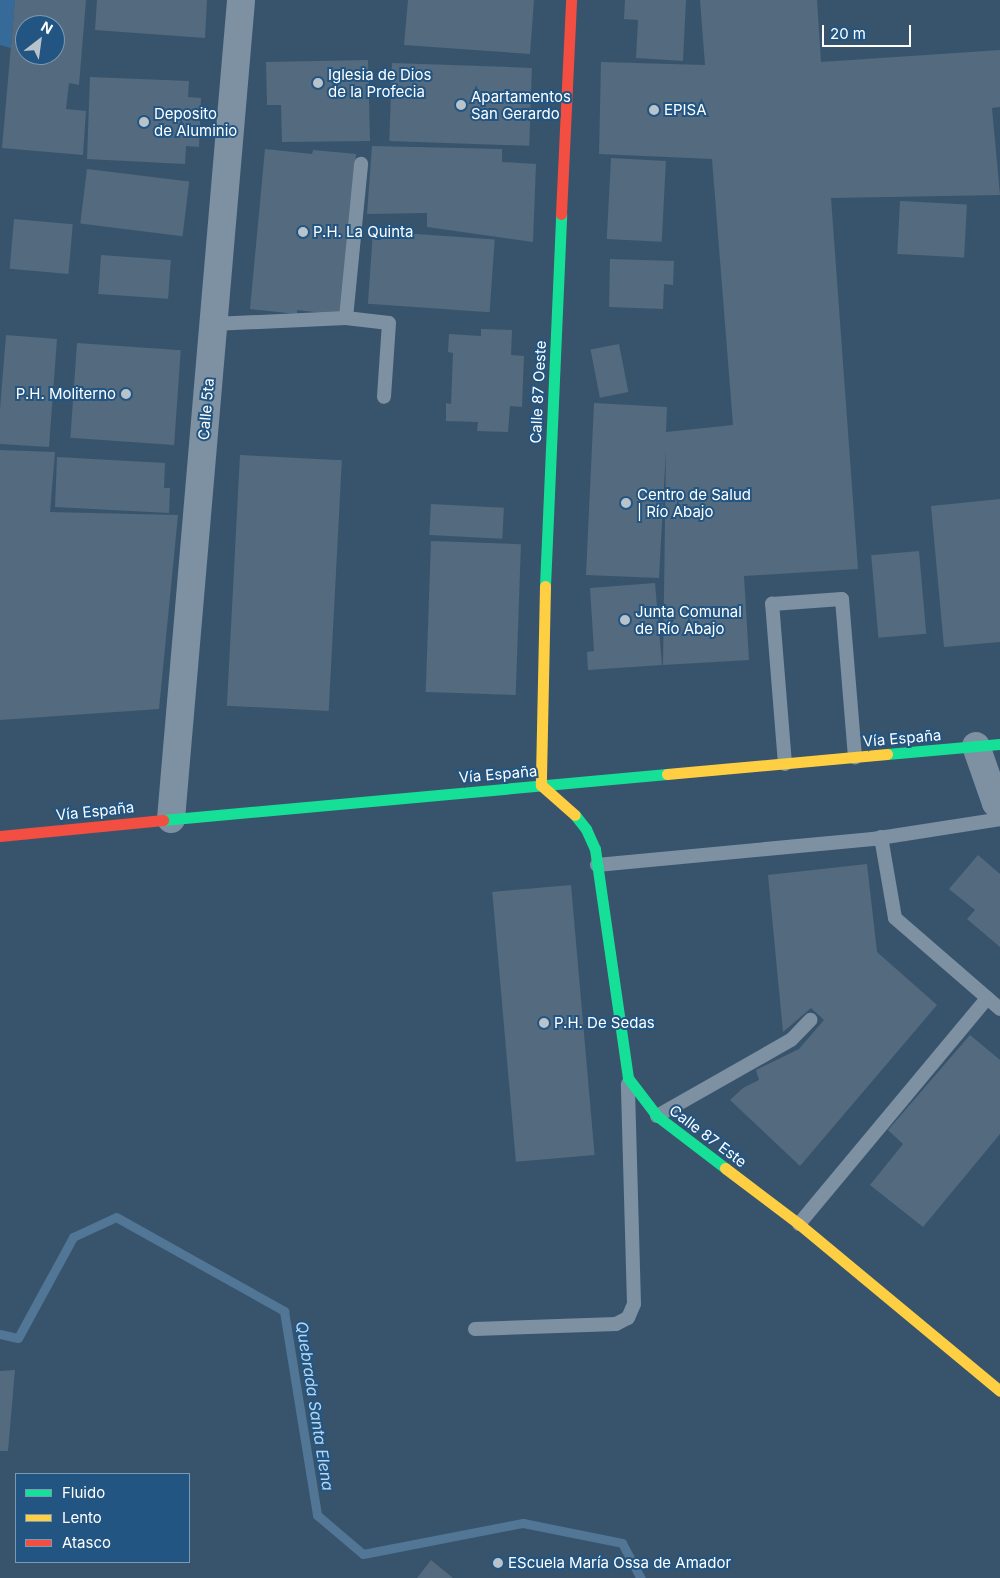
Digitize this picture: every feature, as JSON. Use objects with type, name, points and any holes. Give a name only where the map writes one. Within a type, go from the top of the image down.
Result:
[{"type":"street","name":"Calle 5ta","points":[[171,818],[241,0]]},
{"type":"street","name":"Calle 87 Oeste","points":[[541,785],[546,560],[572,0]]},
{"type":"street","name":"Vía España","points":[[0,836],[171,818],[988,745]]},
{"type":"street","points":[[988,745],[996,803],[1000,807]]},
{"type":"street","name":"Calle 87 Este","points":[[541,785],[571,811],[586,830],[595,849],[628,1078],[657,1116],[798,1224],[1000,1391]]},
{"type":"lane","points":[[346,318],[362,164]]},
{"type":"lane","points":[[213,324],[346,318],[389,323],[384,398]]},
{"type":"lane","points":[[784,764],[772,604],[842,599],[855,757]]},
{"type":"lane","points":[[597,865],[881,838],[1000,819]]},
{"type":"lane","points":[[881,838],[896,918],[1000,1008]]},
{"type":"lane","points":[[798,1224],[987,998]]},
{"type":"lane","points":[[657,1116],[791,1040],[810,1020]]},
{"type":"lane","points":[[475,1329],[616,1324],[628,1318],[634,1304],[628,1078]]},
{"type":"shaded area","points":[[0,0],[15,0],[11,48],[0,45]]},
{"type":"building","points":[[15,0],[86,0],[79,85],[69,83],[66,109],[86,111],[83,155],[2,148]]},
{"type":"building","points":[[97,0],[207,0],[205,38],[95,30]]},
{"type":"building","points":[[408,0],[534,0],[530,54],[404,45]]},
{"type":"building","points":[[625,0],[686,0],[683,61],[636,58],[638,20],[624,19]]},
{"type":"building","points":[[700,0],[817,0],[821,62],[1000,50],[1000,107],[992,108],[1000,195],[831,198],[858,569],[744,576],[749,660],[663,665],[666,449],[659,578],[586,575],[594,403],[667,407],[666,432],[733,425],[712,159],[599,154],[601,62],[705,65]]},
{"type":"building","name":"Iglesia de Dios de la Profecia","points":[[368,60],[370,141],[282,142],[281,105],[267,105],[266,62]]},
{"type":"building","name":"Apartamentos San Gerardo","points":[[392,63],[532,68],[529,146],[389,141]]},
{"type":"building","name":"Deposito de Aluminio","points":[[90,77],[189,81],[188,97],[201,98],[199,147],[186,146],[185,164],[87,159]]},
{"type":"building","points":[[372,146],[502,149],[502,162],[536,164],[533,242],[427,227],[427,213],[367,214]]},
{"type":"building","name":"P.H. La Quinta","points":[[265,149],[312,154],[313,150],[356,154],[341,315],[297,310],[297,314],[250,309]]},
{"type":"building","points":[[611,158],[666,161],[662,242],[607,239]]},
{"type":"building","points":[[87,169],[189,182],[183,236],[80,224]]},
{"type":"building","points":[[900,201],[967,205],[964,257],[897,254]]},
{"type":"building","points":[[14,219],[73,224],[68,274],[10,269]]},
{"type":"building","points":[[373,231],[495,240],[490,312],[368,304]]},
{"type":"building","points":[[101,255],[171,260],[168,299],[98,294]]},
{"type":"building","points":[[610,259],[674,261],[673,285],[664,284],[663,309],[609,307]]},
{"type":"building","points":[[481,329],[512,330],[511,355],[524,356],[522,407],[510,406],[508,432],[477,431],[478,422],[446,421],[446,403],[451,404],[453,353],[448,352],[449,334],[481,336]]},
{"type":"building","points":[[6,335],[57,339],[49,447],[0,444],[0,409]]},
{"type":"building","name":"P.H. Moliterno","points":[[77,343],[181,350],[174,445],[70,438]]},
{"type":"building","points":[[619,344],[628,392],[600,398],[591,350]]},
{"type":"building","points":[[0,450],[55,452],[50,512],[178,515],[159,709],[0,720]]},
{"type":"building","points":[[240,455],[342,460],[329,711],[227,706]]},
{"type":"building","points":[[57,457],[165,463],[164,488],[170,488],[169,513],[55,507]]},
{"type":"building","points":[[1000,499],[1000,642],[944,647],[931,506]]},
{"type":"building","points":[[431,504],[504,508],[502,539],[429,535]]},
{"type":"building","points":[[431,541],[521,544],[516,695],[426,692]]},
{"type":"building","points":[[919,551],[926,634],[878,638],[871,555]]},
{"type":"building","name":"Junta Comunal de Río Abajo","points":[[655,583],[662,665],[588,670],[587,652],[594,651],[590,588]]},
{"type":"building","points":[[978,855],[1000,874],[1000,947],[967,919],[975,910],[949,889]]},
{"type":"building","points":[[867,864],[877,952],[937,1005],[800,1166],[730,1100],[743,1088],[759,1080],[756,1070],[799,1049],[824,1020],[811,1008],[783,1032],[768,875]]},
{"type":"building","name":"P.H. De Sedas","points":[[571,885],[595,1155],[516,1162],[492,892]]},
{"type":"building","points":[[970,1035],[1000,1060],[1000,1134],[923,1227],[870,1185],[903,1144],[888,1130]]},
{"type":"building","points":[[15,1370],[8,1451],[0,1451],[0,1371]]},
{"type":"building","points":[[431,1560],[453,1578],[417,1578]]},
{"type":"waterway","name":"Quebrada Santa Elena","points":[[0,1334],[18,1338],[73,1237],[116,1217],[284,1311],[317,1515],[363,1554],[523,1523],[622,1543],[641,1578]]},
{"type":"traffic: fast","points":[[545,586],[561,214]]},
{"type":"traffic: fast","points":[[887,754],[1000,744]]},
{"type":"traffic: fast","points":[[163,820],[667,774]]},
{"type":"traffic: fast","points":[[575,815],[586,829],[595,849],[628,1078],[657,1116],[725,1168]]},
{"type":"traffic: slow","points":[[545,586],[541,785],[575,815]]},
{"type":"traffic: slow","points":[[667,774],[887,754]]},
{"type":"traffic: slow","points":[[725,1168],[799,1224],[1000,1391]]},
{"type":"traffic: jam","points":[[561,214],[571,0]]},
{"type":"traffic: jam","points":[[0,836],[163,820]]},
{"type":"place","name":"Iglesia de Dios de la Profecia","points":[[318,83]]},
{"type":"place","name":"Apartamentos San Gerardo","points":[[461,105]]},
{"type":"place","name":"EPISA","points":[[654,110]]},
{"type":"place","name":"Deposito de Aluminio","points":[[144,122]]},
{"type":"place","name":"P.H. La Quinta","points":[[303,232]]},
{"type":"place","name":"P.H. Moliterno","points":[[126,394]]},
{"type":"place","name":"Centro de Salud | Río Abajo","points":[[626,503]]},
{"type":"place","name":"Junta Comunal de Río Abajo","points":[[625,620]]},
{"type":"place","name":"P.H. De Sedas","points":[[544,1023]]},
{"type":"place","name":"EScuela María Ossa de Amador","points":[[498,1563]]}]
